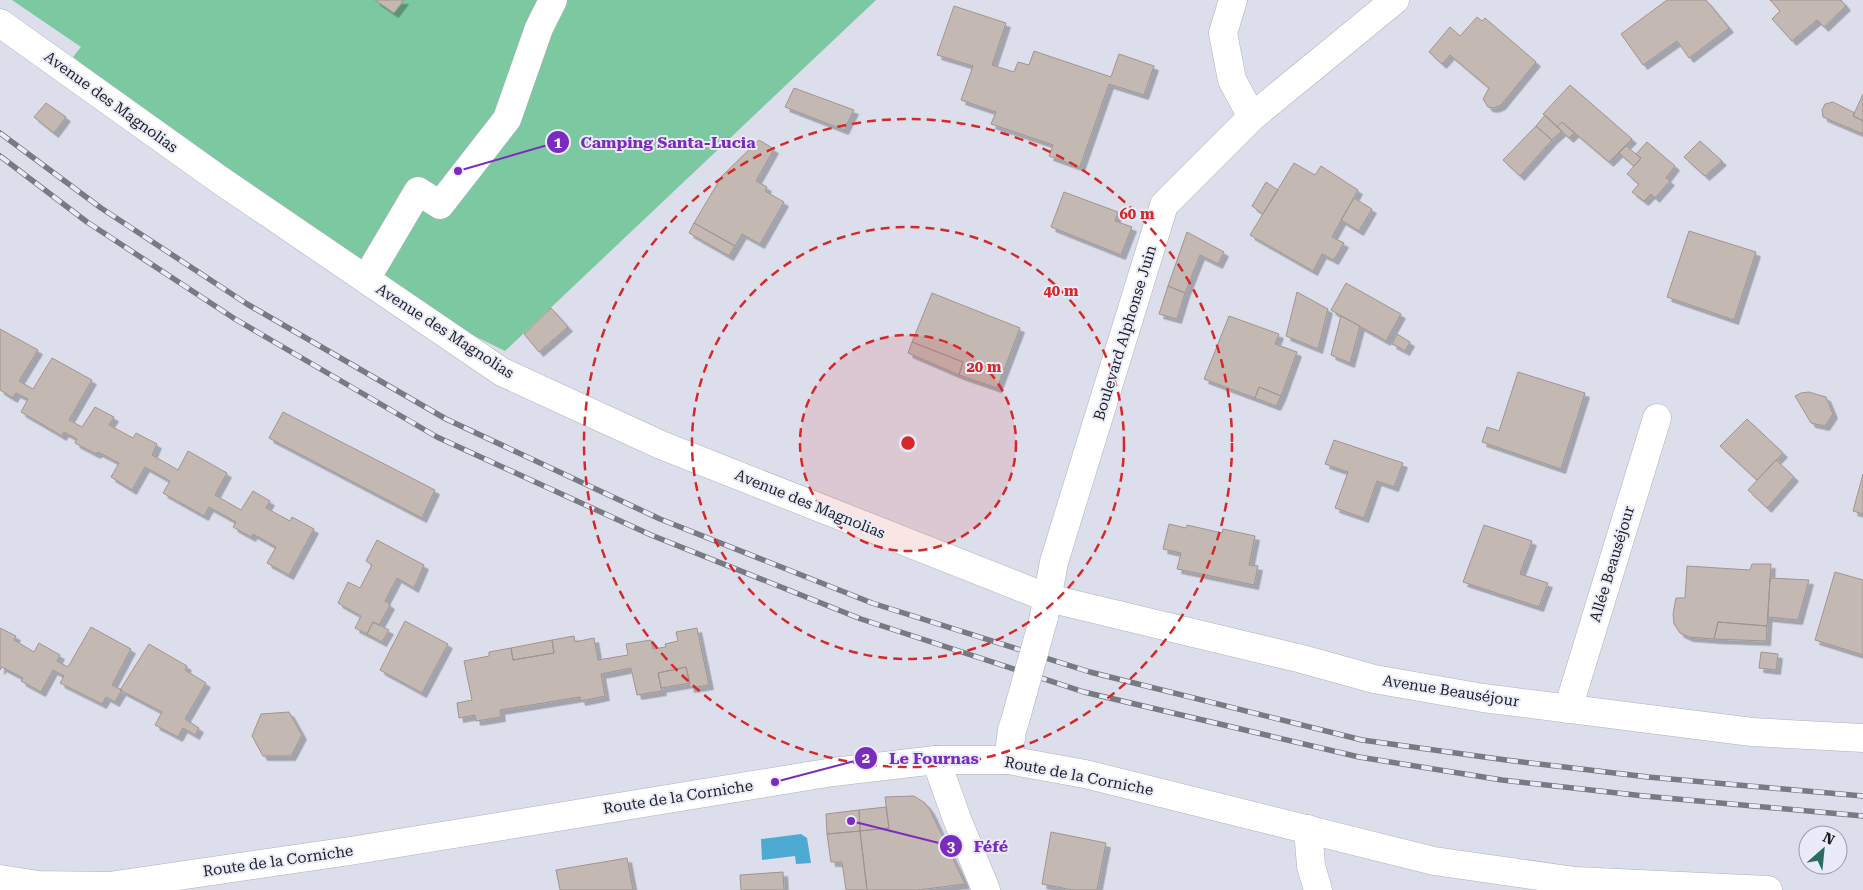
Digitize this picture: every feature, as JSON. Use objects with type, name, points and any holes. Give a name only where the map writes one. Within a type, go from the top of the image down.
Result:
[{"type":"street","points":[[366,279],[418,191],[440,205],[507,119],[539,28],[553,0]]},
{"type":"street","points":[[1232,0],[1222,32],[1232,80],[1252,117]]},
{"type":"street","name":"Boulevard Alphonse Juin","points":[[1008,760],[1012,730],[1046,607],[1054,562],[1164,205],[1252,117],[1395,0]]},
{"type":"street","name":"Avenue des Magnolias","points":[[0,23],[220,180],[502,372],[661,445],[1046,607]]},
{"type":"street","name":"Allée Beauséjour","points":[[1568,709],[1657,418]]},
{"type":"street","name":"Avenue Beauséjour","points":[[1046,607],[1302,659],[1374,679],[1484,698],[1752,732],[1863,738]]},
{"type":"street","points":[[936,760],[957,819],[986,890]]},
{"type":"street","name":"Route de la Corniche","points":[[0,879],[38,885],[109,886],[350,851],[833,772],[936,760],[1008,760],[1085,774],[1434,860],[1575,881],[1768,890]]},
{"type":"street","points":[[1308,829],[1311,866],[1318,890]]},
{"type":"green space","points":[[12,0],[876,0],[505,351],[446,322],[176,139],[73,57],[81,47]]},
{"type":"water","points":[[801,834],[807,838],[811,863],[796,864],[795,856],[762,860],[761,839]]},
{"type":"building","points":[[375,0],[404,0],[394,13]]},
{"type":"building","points":[[1667,0],[1706,0],[1729,28],[1689,58],[1677,41],[1643,65],[1621,34]]},
{"type":"building","points":[[1770,0],[1841,0],[1846,6],[1824,27],[1817,20],[1792,41],[1772,19],[1780,11]]},
{"type":"building","points":[[954,6],[1006,23],[992,65],[1014,72],[1018,62],[1029,65],[1034,51],[1111,77],[1119,54],[1154,66],[1144,95],[1109,84],[1080,167],[1049,156],[1053,145],[991,124],[996,112],[961,100],[973,66],[937,55]]},
{"type":"building","points":[[1477,17],[1482,21],[1485,18],[1536,62],[1501,105],[1494,108],[1488,107],[1483,99],[1489,88],[1450,55],[1442,64],[1429,52],[1450,27],[1460,36]]},
{"type":"building","points":[[1570,85],[1632,139],[1609,162],[1562,122],[1557,127],[1543,114]]},
{"type":"building","points":[[794,88],[854,110],[844,130],[785,107]]},
{"type":"building","points":[[1863,94],[1863,121],[1853,116]]},
{"type":"building","points":[[1833,102],[1855,113],[1853,116],[1863,121],[1863,134],[1823,117],[1822,110],[1825,104]]},
{"type":"building","points":[[46,103],[66,117],[54,133],[34,117]]},
{"type":"building","points":[[1545,115],[1562,131],[1552,140],[1536,126]]},
{"type":"building","points":[[1562,122],[1574,133],[1569,138],[1557,127]]},
{"type":"building","points":[[1536,126],[1552,140],[1520,176],[1503,160]]},
{"type":"building","points":[[759,140],[774,149],[756,181],[767,187],[765,191],[784,202],[760,244],[742,234],[735,246],[694,223],[722,176]]},
{"type":"building","points":[[1700,141],[1722,161],[1705,176],[1684,157]]},
{"type":"building","points":[[1647,142],[1675,166],[1666,178],[1670,181],[1655,198],[1651,194],[1644,201],[1632,192],[1639,184],[1627,174],[1641,158],[1636,154]]},
{"type":"building","points":[[1626,146],[1641,158],[1634,166],[1619,153]]},
{"type":"building","points":[[1294,163],[1315,175],[1321,166],[1358,190],[1332,237],[1344,243],[1334,260],[1322,254],[1313,271],[1250,235]]},
{"type":"building","points":[[1266,182],[1278,190],[1263,214],[1252,206]]},
{"type":"building","points":[[1064,192],[1118,212],[1115,221],[1132,227],[1121,255],[1051,227]]},
{"type":"building","points":[[1354,198],[1372,209],[1359,231],[1341,220]]},
{"type":"building","points":[[694,223],[735,246],[729,256],[689,233]]},
{"type":"building","points":[[1689,231],[1756,252],[1734,320],[1667,297]]},
{"type":"building","points":[[1187,232],[1224,252],[1218,264],[1200,255],[1185,293],[1168,286]]},
{"type":"building","points":[[1346,283],[1401,314],[1386,341],[1331,310]]},
{"type":"building","points":[[1168,286],[1185,293],[1177,319],[1159,314]]},
{"type":"building","points":[[1297,292],[1328,309],[1318,349],[1286,336]]},
{"type":"building","points":[[932,293],[1020,328],[997,388],[959,375],[963,362],[912,342]]},
{"type":"building","points":[[551,308],[568,327],[539,352],[524,334]]},
{"type":"building","points":[[1229,316],[1279,334],[1275,344],[1297,352],[1281,396],[1259,387],[1255,398],[1204,379]]},
{"type":"building","points":[[1341,316],[1360,326],[1350,363],[1331,355]]},
{"type":"building","points":[[0,329],[38,350],[19,381],[33,389],[52,358],[92,380],[69,420],[82,427],[95,407],[114,417],[109,425],[133,438],[136,433],[157,444],[152,455],[178,470],[188,451],[227,473],[215,495],[241,510],[253,491],[270,501],[266,508],[290,521],[292,517],[314,529],[289,575],[267,563],[276,547],[253,534],[251,537],[233,527],[236,522],[209,507],[204,516],[163,493],[170,481],[145,467],[132,490],[111,477],[119,463],[98,452],[96,454],[75,443],[77,439],[64,432],[62,436],[21,412],[28,399],[16,393],[13,398],[0,390]]},
{"type":"building","points":[[1397,334],[1410,342],[1405,351],[1392,344]]},
{"type":"building","points":[[912,342],[963,362],[959,375],[908,353]]},
{"type":"building","points":[[1518,372],[1585,393],[1561,469],[1482,442],[1487,427],[1499,431]]},
{"type":"building","points":[[1259,387],[1281,396],[1276,406],[1255,398]]},
{"type":"building","points":[[1809,392],[1826,397],[1833,414],[1825,426],[1811,423],[1795,396]]},
{"type":"building","points":[[283,412],[435,490],[422,518],[269,438]]},
{"type":"building","points":[[1747,419],[1783,453],[1757,480],[1720,446]]},
{"type":"building","points":[[1334,440],[1403,463],[1394,487],[1377,481],[1364,518],[1335,508],[1348,472],[1325,464]]},
{"type":"building","points":[[1776,460],[1794,477],[1767,508],[1748,490]]},
{"type":"building","points":[[1863,474],[1863,514],[1853,511]]},
{"type":"building","points":[[1169,524],[1186,528],[1187,525],[1222,533],[1223,529],[1255,536],[1249,565],[1258,566],[1254,585],[1177,569],[1181,553],[1163,549]]},
{"type":"building","points":[[1484,525],[1532,541],[1520,574],[1548,583],[1539,607],[1463,582]]},
{"type":"building","points":[[377,540],[424,565],[414,588],[397,578],[385,601],[390,605],[379,625],[373,622],[367,634],[355,628],[361,616],[338,603],[348,582],[360,588],[372,565],[366,561]]},
{"type":"building","points":[[1752,564],[1771,564],[1767,626],[1718,622],[1714,639],[1689,637],[1680,633],[1674,624],[1673,614],[1676,598],[1685,598],[1687,566],[1750,570]]},
{"type":"building","points":[[1835,572],[1863,580],[1863,655],[1815,640]]},
{"type":"building","points":[[1770,578],[1809,580],[1798,620],[1768,617]]},
{"type":"building","points":[[405,621],[448,644],[422,693],[380,670]]},
{"type":"building","points":[[373,622],[389,630],[382,642],[367,634]]},
{"type":"building","points":[[1718,622],[1767,626],[1766,641],[1714,639]]},
{"type":"building","points":[[91,627],[131,649],[112,685],[122,690],[115,702],[106,697],[102,704],[60,683],[64,676],[53,670],[41,692],[21,681],[23,678],[2,667],[0,670],[0,628],[16,636],[14,640],[34,652],[39,643],[60,655],[57,661],[68,667]]},
{"type":"building","points":[[697,628],[709,685],[690,688],[686,667],[658,673],[662,691],[637,695],[631,668],[601,674],[605,696],[581,701],[580,697],[500,710],[501,717],[476,721],[475,715],[459,718],[457,703],[472,700],[464,661],[489,656],[489,652],[511,648],[513,660],[554,653],[552,640],[574,636],[575,642],[594,638],[598,660],[628,655],[626,644],[651,640],[653,649],[666,647],[665,644],[678,641],[676,632]]},
{"type":"building","points":[[552,640],[554,653],[513,660],[511,648]]},
{"type":"building","points":[[149,644],[187,666],[185,670],[206,683],[185,719],[199,728],[195,735],[183,728],[178,737],[155,725],[162,712],[120,690]]},
{"type":"building","points":[[1761,652],[1778,654],[1776,670],[1759,668]]},
{"type":"building","points":[[686,667],[690,683],[661,688],[658,673]]},
{"type":"building","points":[[289,712],[302,735],[291,756],[263,756],[252,736],[261,714]]},
{"type":"building","points":[[914,796],[925,803],[930,810],[965,884],[918,890],[867,890],[860,831],[889,828],[885,797]]},
{"type":"building","points":[[886,807],[889,828],[860,831],[859,810]]},
{"type":"building","points":[[859,810],[860,831],[827,834],[826,814]]},
{"type":"building","points":[[860,831],[867,890],[846,890],[842,862],[831,862],[827,834]]},
{"type":"building","points":[[1051,832],[1106,843],[1097,890],[1073,890],[1042,884]]},
{"type":"building","points":[[627,858],[633,890],[560,890],[556,870]]},
{"type":"building","points":[[783,872],[784,890],[741,890],[740,875]]},
{"type":"railway","points":[[0,133],[101,208],[247,304],[446,419],[660,519],[872,603],[1090,672],[1362,740],[1648,777],[1863,796]]},
{"type":"railway","points":[[0,156],[87,222],[235,319],[437,437],[651,535],[861,619],[1084,692],[1359,757],[1502,780],[1644,796],[1863,816]]},
{"type":"place","name":"Camping Santa-Lucia","points":[[458,171]]},
{"type":"place","name":"Le Fournas","points":[[775,782]]},
{"type":"place","name":"Féfé","points":[[851,821]]}]
